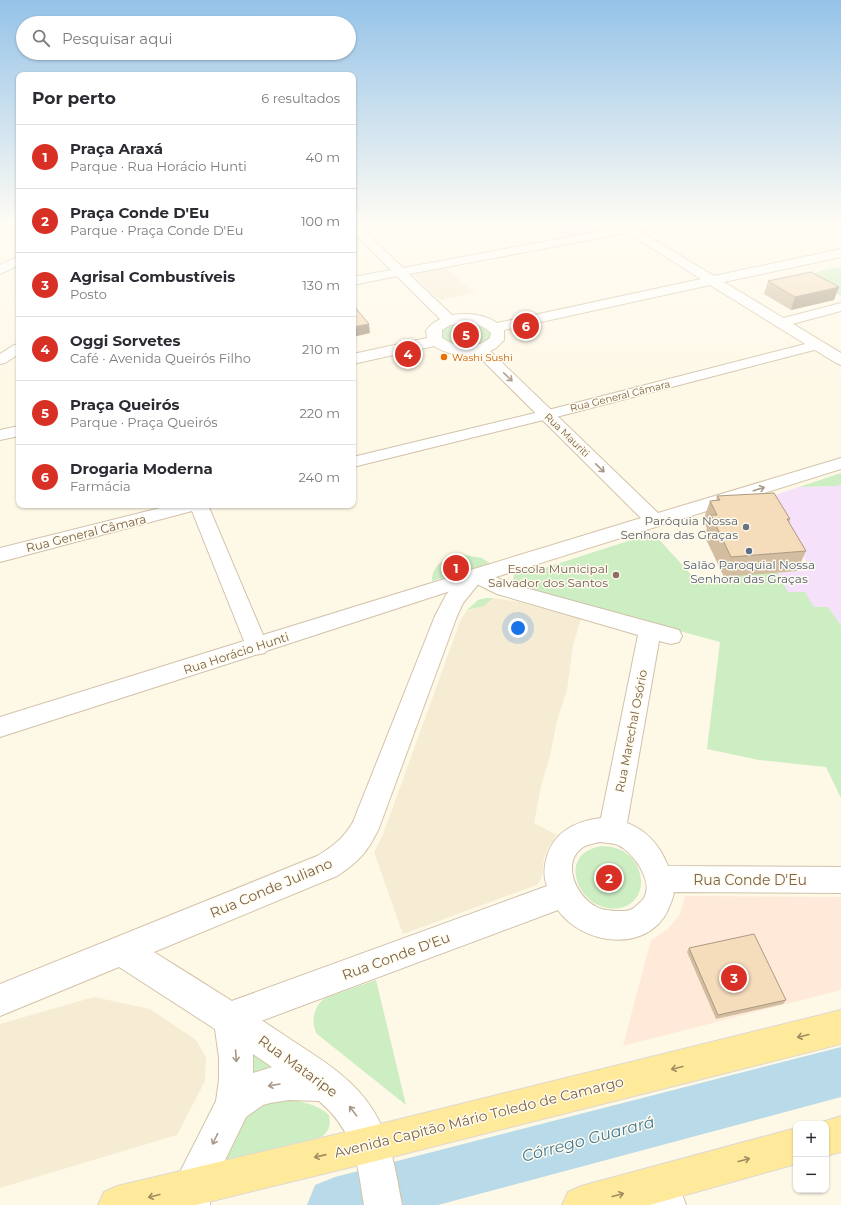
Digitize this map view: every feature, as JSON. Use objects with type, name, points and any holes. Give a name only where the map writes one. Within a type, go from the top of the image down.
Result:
[{"type":"main road","name":"Avenida Capitão Mário Toledo de Camargo","points":[[117,1205],[377,1174],[841,1027]]},
{"type":"main road","points":[[829,1137],[841,1134]]},
{"type":"main road","points":[[581,1205],[664,1194],[793,1147]]},
{"type":"street","points":[[407,279],[450,321]]},
{"type":"street","points":[[709,279],[841,360]]},
{"type":"street","points":[[436,341],[433,334],[434,330],[443,323],[450,321],[461,319],[477,320],[495,328],[720,279]]},
{"type":"street","points":[[781,323],[841,307]]},
{"type":"street","points":[[356,358],[436,341],[453,349],[469,351],[480,349],[493,344],[498,340],[499,336],[495,328]]},
{"type":"street","name":"Rua General Câmara","points":[[356,461],[547,415],[817,345]]},
{"type":"street","name":"Rua Mauriti","points":[[480,349],[655,521]]},
{"type":"street","points":[[0,360],[16,350]]},
{"type":"street","points":[[0,435],[16,431]]},
{"type":"street","points":[[474,577],[841,463]]},
{"type":"street","name":"Rua General Câmara","points":[[0,555],[183,508]]},
{"type":"street","points":[[200,508],[257,647]]},
{"type":"street","name":"Rua Horácio Hunti","points":[[0,727],[257,647],[474,577]]},
{"type":"street","name":"Rua Marechal Osório","points":[[474,577],[504,590],[660,633],[612,831]]},
{"type":"street","name":"Rua Conde Juliano","points":[[0,1000],[327,866],[346,855],[357,843],[365,828],[446,616],[454,600],[474,577]]},
{"type":"street","points":[[600,830],[612,831],[626,836],[643,849],[656,866],[660,879],[660,892],[656,904],[649,914],[638,922],[625,926],[611,926],[597,923],[572,907],[563,894],[557,871],[558,860],[563,850],[570,842],[584,833],[600,830]]},
{"type":"street","name":"Rua Conde D'Eu","points":[[660,879],[841,880]]},
{"type":"street","name":"Rua Conde D'Eu","points":[[229,1017],[563,894]]},
{"type":"street","name":"Rua Mataripe","points":[[122,950],[229,1017],[327,1084],[346,1102],[361,1122],[377,1174]]},
{"type":"street","points":[[192,1196],[232,1104],[236,1080],[236,1058],[234,1037],[229,1017]]},
{"type":"street","points":[[232,1104],[254,1090],[272,1085],[291,1083],[327,1084]]},
{"type":"shaded area","points":[[418,279],[459,279],[475,293],[440,300]]},
{"type":"shaded area","name":"Escola Municipal Salvador dos Santos","points":[[841,485],[841,668],[720,642],[653,533],[695,579],[811,570],[769,497],[799,487]]},
{"type":"shaded area","points":[[493,598],[519,602],[581,619],[573,645],[567,690],[557,721],[550,756],[541,786],[534,823],[557,835],[548,848],[544,858],[542,877],[537,885],[403,934],[374,852],[382,837],[461,619],[467,610],[475,609],[488,603]]},
{"type":"shaded area","points":[[685,896],[841,897],[841,990],[623,1046],[651,940],[668,929],[680,914]]},
{"type":"shaded area","points":[[94,997],[150,1009],[196,1040],[206,1057],[205,1081],[177,1135],[0,1188],[0,1024]]},
{"type":"green space","points":[[808,279],[841,279],[841,296]]},
{"type":"green space","points":[[463,323],[483,326],[491,334],[489,340],[471,346],[457,346],[445,341],[441,336],[443,329],[451,324]]},
{"type":"green space","points":[[841,473],[841,485],[799,487]]},
{"type":"green space","points":[[653,533],[695,579],[777,572],[788,592],[805,592],[814,607],[828,607],[841,626],[841,798],[826,767],[759,760],[707,749],[720,642],[531,591],[521,588],[513,580],[514,574],[537,565],[538,570]]},
{"type":"green space","points":[[465,555],[482,558],[491,564],[432,581],[435,569],[442,561]]},
{"type":"green space","points":[[493,598],[484,606],[467,610],[478,600]]},
{"type":"green space","points":[[603,846],[615,848],[626,853],[633,859],[640,875],[641,884],[636,899],[620,908],[605,908],[593,902],[583,893],[577,882],[576,870],[579,859],[588,851]]},
{"type":"green space","points":[[376,980],[406,1105],[317,1034],[315,1029],[314,1014],[321,1001],[325,998]]},
{"type":"green space","points":[[253,1050],[278,1068],[248,1079]]},
{"type":"green space","points":[[290,1100],[311,1104],[329,1115],[329,1128],[326,1133],[321,1137],[229,1160],[224,1158],[241,1116],[261,1103]]},
{"type":"building","points":[[776,279],[825,279],[839,287],[795,297],[768,281]]},
{"type":"building","points":[[356,309],[369,324],[356,326]]},
{"type":"building","points":[[774,493],[790,519],[787,519],[806,551],[731,557],[711,515],[717,515],[710,501],[720,500],[717,496]]},
{"type":"building","points":[[754,934],[786,1000],[718,1015],[689,948]]},
{"type":"waterway","name":"Córrego Guarará","points":[[335,1205],[841,1072]]},
{"type":"place","name":"Drogaria Moderna","points":[[526,326]]},
{"type":"place","name":"Praça Queirós","points":[[466,335]]},
{"type":"place","name":"Oggi Sorvetes","points":[[408,354]]},
{"type":"place","name":"Washi Sushi","points":[[444,357]]},
{"type":"place","name":"Paróquia Nossa Senhora das Graças","points":[[746,527]]},
{"type":"place","name":"Salão Paroquial Nossa Senhora das Graças","points":[[749,551]]},
{"type":"place","name":"Praça Araxá","points":[[456,568]]},
{"type":"place","name":"Escola Municipal Salvador dos Santos","points":[[616,575]]},
{"type":"place","name":"Praça Conde D'Eu","points":[[609,878]]},
{"type":"place","name":"Agrisal Combustíveis","points":[[734,978]]}]
